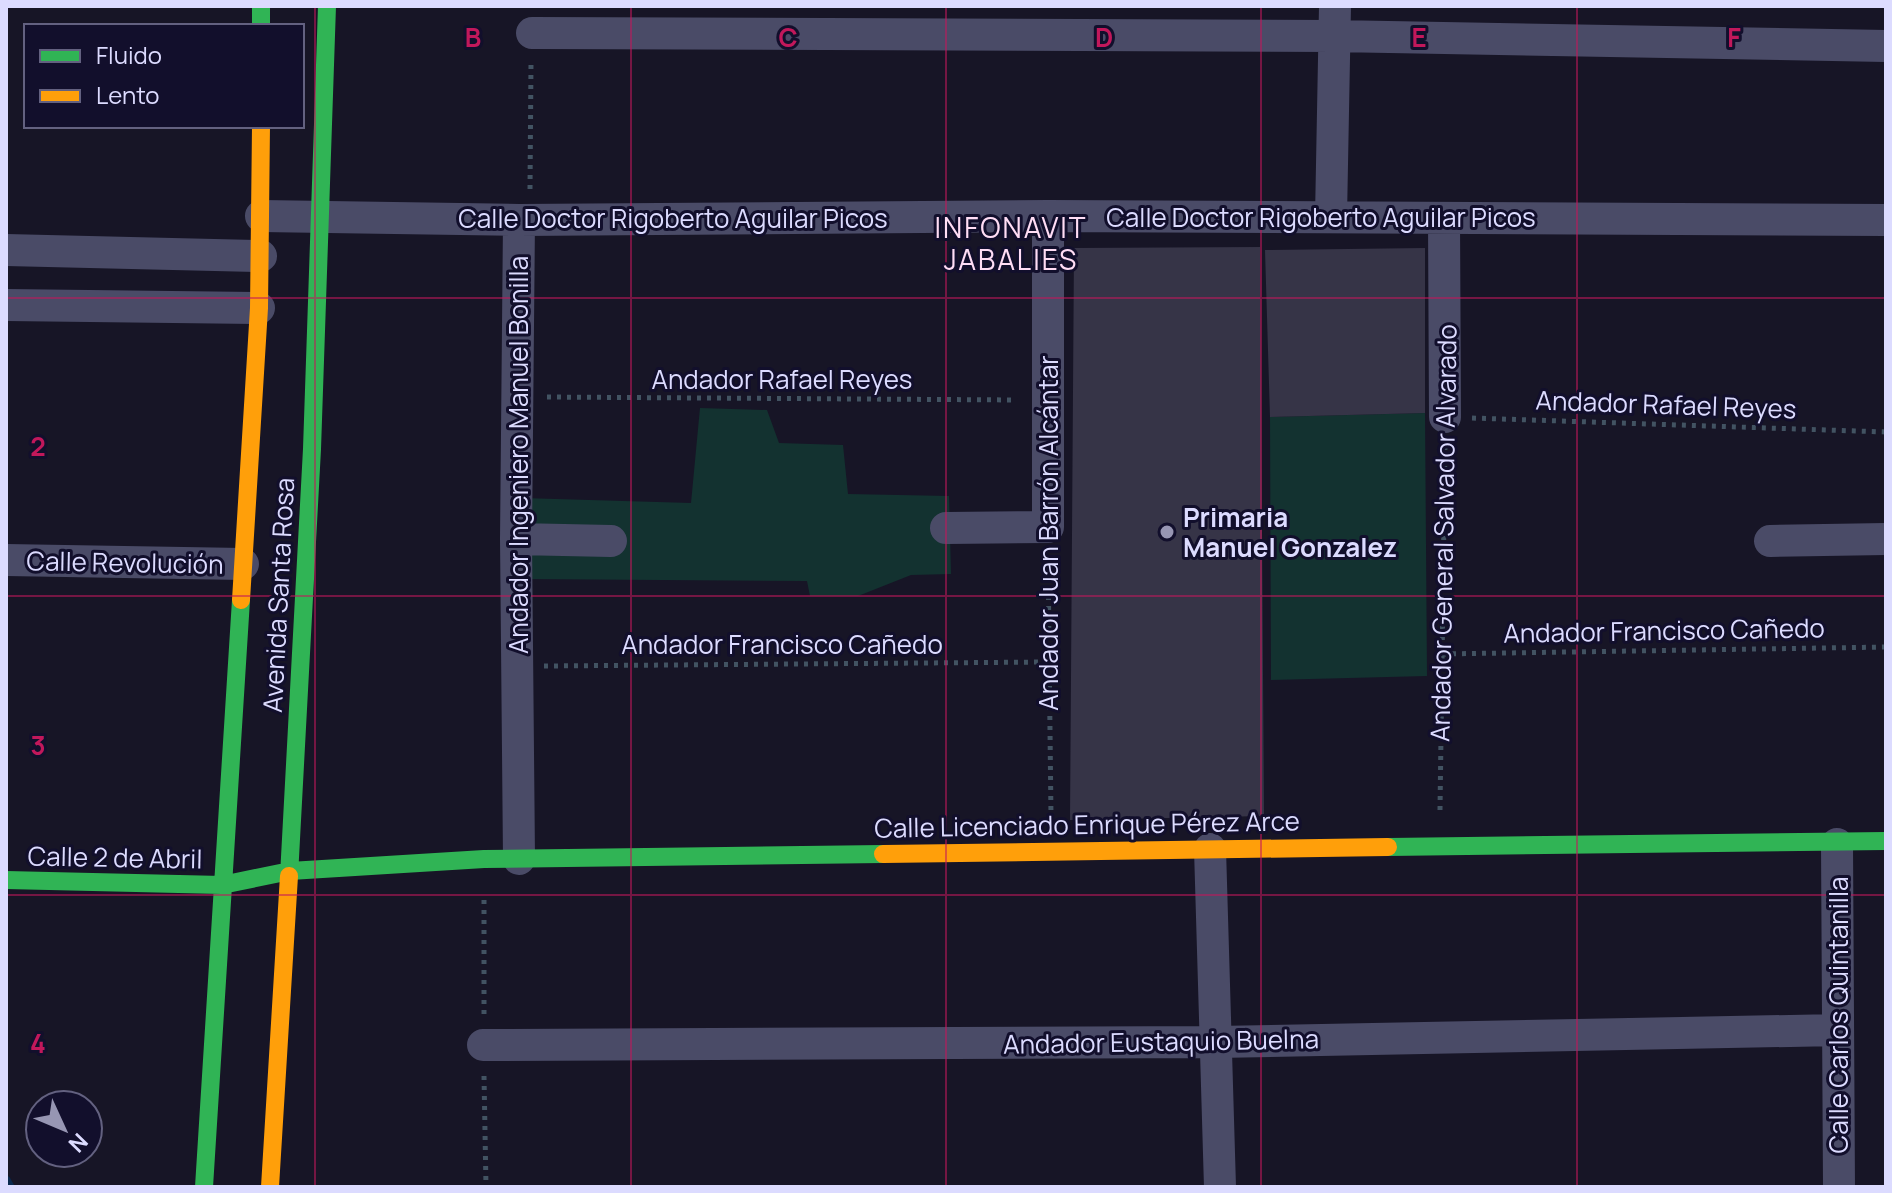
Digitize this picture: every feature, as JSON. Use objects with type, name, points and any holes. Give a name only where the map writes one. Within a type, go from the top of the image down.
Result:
[{"type":"main road","name":"Avenida Santa Rosa","points":[[270,1187],[324,218],[327,6]]},
{"type":"main road","name":"Avenida Santa Rosa","points":[[204,1187],[259,308],[261,128]]},
{"type":"main road","name":"Calle Licenciado Enrique Pérez Arce","points":[[290,871],[519,859],[1886,841]]},
{"type":"main road","name":"Calle 2 de Abril","points":[[6,880],[222,885],[290,871]]},
{"type":"street","points":[[1331,217],[1334,21]]},
{"type":"street","points":[[532,33],[1334,21],[1886,46]]},
{"type":"street","name":"Calle Doctor Rigoberto Aguilar Picos","points":[[261,216],[519,220],[1048,216],[1886,220]]},
{"type":"street","name":"Andador Juan Barrón Alcántar","points":[[1048,216],[1048,527]]},
{"type":"street","name":"Andador General Salvador Alvarado","points":[[1444,219],[1445,417]]},
{"type":"street","name":"Andador Ingeniero Manuel Bonilla","points":[[519,220],[516,539],[519,859]]},
{"type":"street","points":[[6,250],[261,256]]},
{"type":"street","points":[[6,305],[259,308]]},
{"type":"street","points":[[946,528],[1048,527]]},
{"type":"street","points":[[516,539],[611,541]]},
{"type":"street","points":[[1770,541],[1886,539]]},
{"type":"street","name":"Calle Revolución","points":[[6,560],[243,564]]},
{"type":"street","name":"Calle Carlos Quintanilla","points":[[1837,844],[1839,1187]]},
{"type":"street","points":[[1210,849],[1220,1187]]},
{"type":"street","name":"Andador Eustaquio Buelna","points":[[483,1045],[1216,1042],[1838,1030]]},
{"type":"path","name":"Andador Ingeniero Manuel Bonilla","points":[[519,220],[530,202],[532,33]]},
{"type":"path","name":"Andador Rafael Reyes","points":[[518,397],[1046,400]]},
{"type":"path","name":"Andador Rafael Reyes","points":[[1445,417],[1886,432]]},
{"type":"path","name":"Andador General Salvador Alvarado","points":[[1439,847],[1445,417]]},
{"type":"path","name":"Andador Juan Barrón Alcántar","points":[[1048,527],[1047,662],[1052,850]]},
{"type":"path","name":"Andador Francisco Cañedo","points":[[1442,654],[1886,647]]},
{"type":"path","name":"Andador Francisco Cañedo","points":[[517,666],[1047,662]]},
{"type":"green space","points":[[700,408],[767,410],[779,443],[843,445],[848,494],[949,496],[951,574],[911,575],[858,596],[810,596],[807,581],[522,579],[522,498],[691,503]]},
{"type":"green space","points":[[1425,413],[1427,676],[1271,680],[1270,417]]},
{"type":"building","name":"Primaria Manuel Gonzalez","points":[[1260,247],[1264,816],[1070,820],[1074,248]]},
{"type":"building","points":[[1425,248],[1425,413],[1270,417],[1265,250]]},
{"type":"waterway","points":[[6,1180],[10,1187]]},
{"type":"traffic: fast","points":[[261,6],[261,24]]},
{"type":"traffic: fast","points":[[289,876],[312,449],[327,6]]},
{"type":"traffic: fast","points":[[204,1187],[241,600]]},
{"type":"traffic: fast","points":[[1388,847],[1886,841]]},
{"type":"traffic: fast","points":[[6,880],[222,885],[290,871],[484,859],[883,854]]},
{"type":"traffic: slow","points":[[241,600],[259,308],[261,128]]},
{"type":"traffic: slow","points":[[883,854],[1388,847]]},
{"type":"traffic: slow","points":[[270,1187],[289,876]]},
{"type":"place","name":"Primaria Manuel Gonzalez","points":[[1167,532]]},
{"type":"district","name":"INFONAVIT JABALIES","points":[[1011,243]]}]
